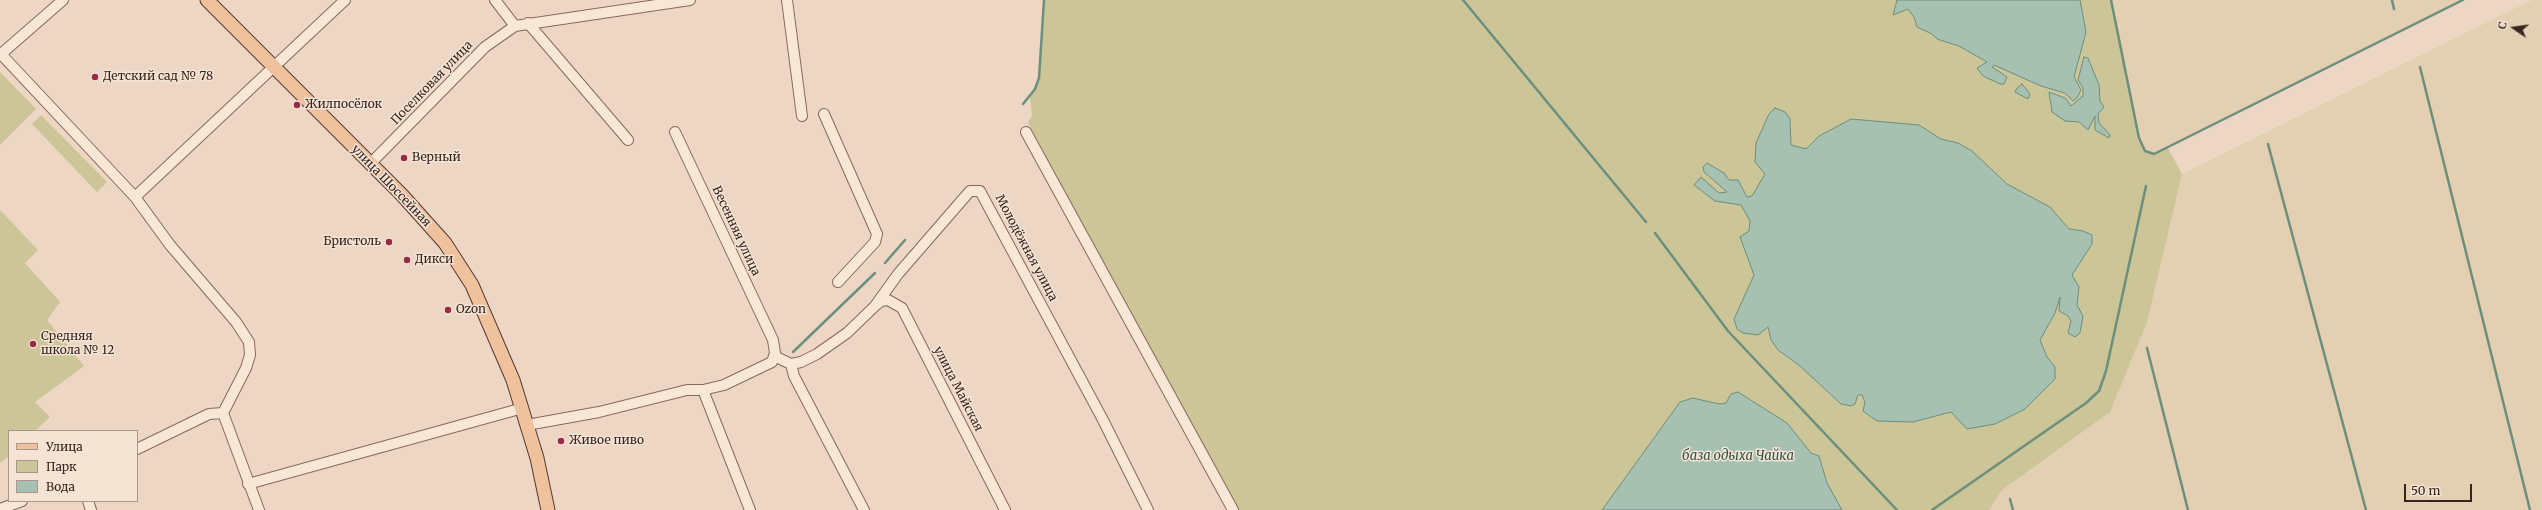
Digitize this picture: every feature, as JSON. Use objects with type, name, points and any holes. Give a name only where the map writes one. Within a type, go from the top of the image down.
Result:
[{"type":"main road","name":"улица Шоссейная","points":[[207,0],[371,163],[445,243],[472,285],[494,332],[523,408],[548,510]]},
{"type":"street","points":[[63,0],[0,55],[135,197],[170,245],[236,322],[249,342],[250,356],[246,368],[223,413],[248,484],[259,510]]},
{"type":"street","points":[[135,197],[345,0]]},
{"type":"street","points":[[495,0],[515,26]]},
{"type":"street","name":"Поселковая улица","points":[[371,163],[485,47],[515,26],[690,0]]},
{"type":"street","points":[[788,0],[802,116]]},
{"type":"street","points":[[528,23],[628,140]]},
{"type":"street","points":[[824,114],[877,234],[874,242],[838,282]]},
{"type":"street","name":"Весенняя улица","points":[[675,132],[773,340],[774,356]]},
{"type":"street","points":[[1026,132],[1229,509]]},
{"type":"street","name":"Молодёжная улица","points":[[791,364],[806,360],[834,344],[874,306],[898,274],[970,191],[980,191],[1103,420],[1148,510]]},
{"type":"street","name":"улица Майская","points":[[874,306],[881,301],[888,300],[902,308],[1005,510]]},
{"type":"street","points":[[527,425],[599,412],[687,390],[704,390],[724,385],[769,364],[774,356],[791,364],[794,376],[864,510]]},
{"type":"street","points":[[704,390],[750,510]]},
{"type":"street","points":[[248,484],[523,408]]},
{"type":"street","points":[[138,448],[209,414],[223,413]]},
{"type":"street","points":[[0,509],[19,502]]},
{"type":"shaded area","points":[[2111,0],[2463,0],[2154,154],[2145,151],[2139,138]]},
{"type":"shaded area","points":[[2532,0],[2542,0],[2542,510],[1989,510],[2002,490],[2110,412],[2147,322],[2182,174]]},
{"type":"green space","points":[[1044,0],[2111,0],[2140,143],[2145,151],[2152,154],[2168,148],[2182,174],[2147,322],[2110,412],[2002,490],[1989,510],[1233,510],[1028,123],[1032,115],[1030,97],[1039,78]]},
{"type":"green space","points":[[0,72],[36,109],[0,145]]},
{"type":"green space","points":[[41,115],[107,182],[97,192],[32,124]]},
{"type":"green space","name":"Средняя школа № 12","points":[[0,210],[38,250],[25,263],[60,302],[47,320],[84,366],[35,402],[50,417],[36,430],[8,430],[8,457],[0,463]]},
{"type":"water","points":[[1897,0],[2080,0],[2086,32],[2074,77],[2081,90],[2077,98],[2073,101],[2065,93],[2041,86],[1994,65],[1992,67],[2007,77],[2004,84],[2000,84],[1983,76],[1977,68],[1987,62],[1959,46],[1937,39],[1932,34],[1917,27],[1914,17],[1908,9],[1893,15]]},
{"type":"water","points":[[2084,57],[2088,58],[2099,85],[2100,101],[2104,107],[2098,114],[2099,123],[2110,135],[2109,138],[2095,130],[2095,116],[2088,130],[2079,122],[2065,121],[2052,112],[2049,92],[2065,98],[2071,106],[2083,96],[2083,88],[2078,80]]},
{"type":"water","points":[[2022,84],[2030,94],[2028,99],[2015,92]]},
{"type":"water","points":[[1775,108],[1785,112],[1790,119],[1791,145],[1806,149],[1819,136],[1851,119],[1919,125],[1941,139],[1958,143],[1972,151],[2007,184],[2050,207],[2069,229],[2083,231],[2092,235],[2092,244],[2072,275],[2079,287],[2077,305],[2083,316],[2080,333],[2075,337],[2068,333],[2071,321],[2068,316],[2059,311],[2060,297],[2055,313],[2040,340],[2047,357],[2055,367],[2055,379],[2025,409],[1995,424],[1967,429],[1951,412],[1913,422],[1877,421],[1863,411],[1865,402],[1862,395],[1858,395],[1855,404],[1851,406],[1841,404],[1800,366],[1778,350],[1771,340],[1768,327],[1758,335],[1743,333],[1737,329],[1734,319],[1754,275],[1740,237],[1749,231],[1750,221],[1741,205],[1715,201],[1694,185],[1701,177],[1719,193],[1727,192],[1704,172],[1703,167],[1707,163],[1724,173],[1729,180],[1738,180],[1747,197],[1752,196],[1765,174],[1755,162],[1756,143],[1769,114]]},
{"type":"water","name":"база одыха Чайка","points":[[1738,392],[1787,423],[1811,453],[1819,456],[1827,483],[1842,510],[1602,510],[1680,402],[1693,398],[1719,404],[1726,403],[1731,394]]},
{"type":"waterway","points":[[1023,104],[1035,89],[1039,78],[1044,0]]},
{"type":"waterway","points":[[1463,0],[1646,222]]},
{"type":"waterway","points":[[2111,0],[2139,138],[2145,151],[2154,154],[2463,0]]},
{"type":"waterway","points":[[2392,0],[2394,9]]},
{"type":"waterway","points":[[2420,67],[2530,510]]},
{"type":"waterway","points":[[2268,144],[2366,510]]},
{"type":"waterway","points":[[1932,510],[2086,403],[2099,391],[2106,371],[2146,186]]},
{"type":"waterway","points":[[1655,233],[1728,331],[1897,510]]},
{"type":"waterway","points":[[885,263],[905,240]]},
{"type":"waterway","points":[[793,352],[875,273]]},
{"type":"waterway","points":[[2147,348],[2188,510]]},
{"type":"waterway","points":[[2010,499],[2013,510]]},
{"type":"place","name":"Детский сад № 78","points":[[95,77]]},
{"type":"place","name":"Жилпосёлок","points":[[297,105]]},
{"type":"place","name":"Верный","points":[[404,158]]},
{"type":"place","name":"Бристоль","points":[[389,242]]},
{"type":"place","name":"Дикси","points":[[407,260]]},
{"type":"place","name":"Ozon","points":[[448,310]]},
{"type":"place","name":"Средняя школа № 12","points":[[33,344]]},
{"type":"place","name":"Живое пиво","points":[[561,441]]}]
